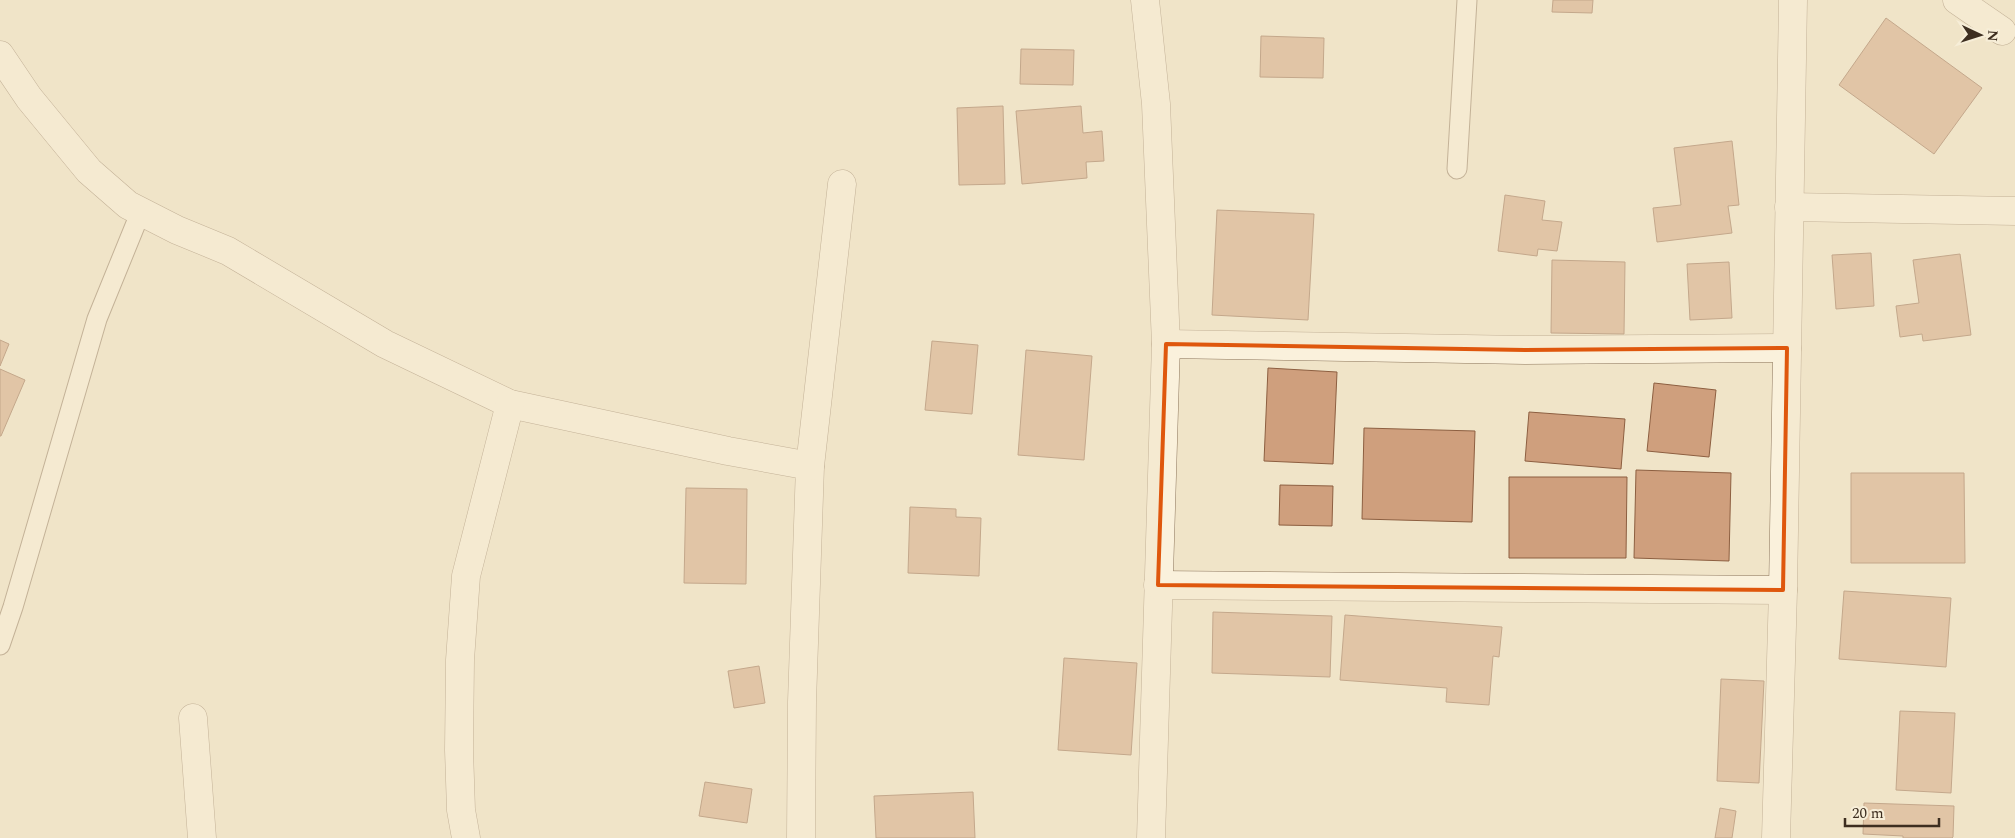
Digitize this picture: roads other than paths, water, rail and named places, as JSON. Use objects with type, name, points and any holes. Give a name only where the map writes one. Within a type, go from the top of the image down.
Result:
[{"type":"street","points":[[1144,0],[1156,104],[1166,344],[1151,838]]},
{"type":"street","points":[[1776,838],[1784,590],[1793,0]]},
{"type":"street","points":[[1957,0],[2002,31]]},
{"type":"street","points":[[0,54],[29,98],[89,171],[128,205],[177,230],[228,251],[385,344],[510,404],[728,451],[810,466]]},
{"type":"street","points":[[801,838],[802,702],[810,466],[842,184]]},
{"type":"street","points":[[1789,207],[2015,211]]},
{"type":"street","points":[[1166,344],[1525,350],[1787,348]]},
{"type":"street","points":[[466,838],[461,810],[460,660],[466,576],[510,404]]},
{"type":"street","points":[[1158,585],[1784,590]]},
{"type":"street","points":[[193,718],[202,838]]},
{"type":"lane","points":[[1457,169],[1467,0]]},
{"type":"lane","points":[[0,645],[14,608],[97,319],[141,211]]}]
